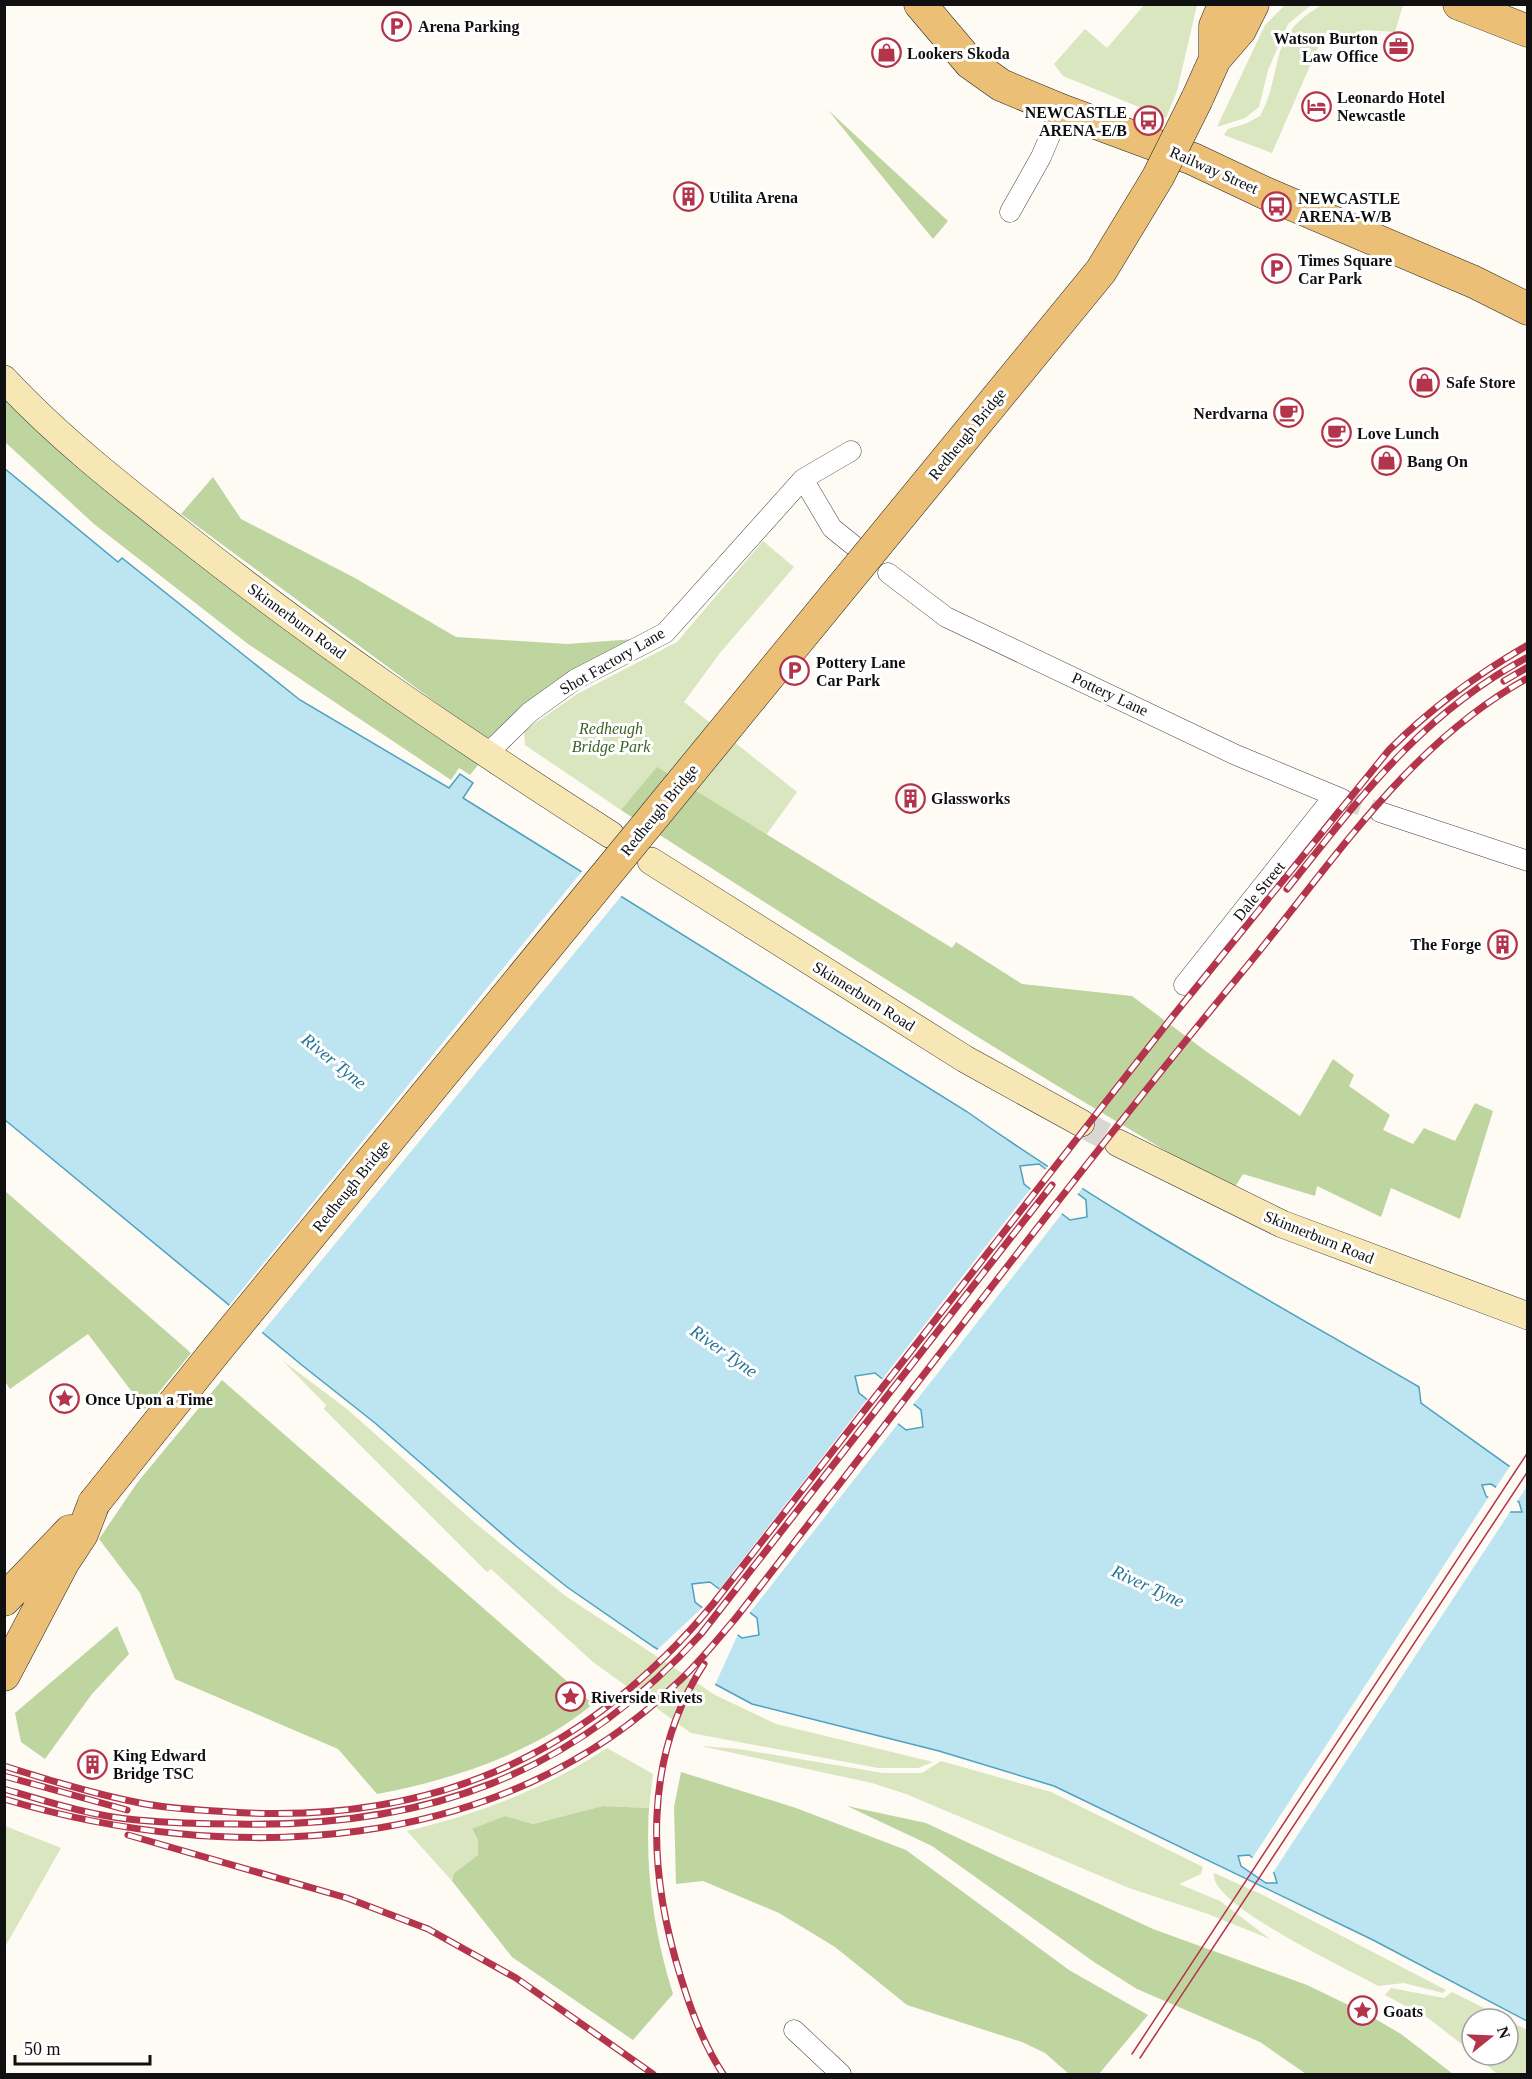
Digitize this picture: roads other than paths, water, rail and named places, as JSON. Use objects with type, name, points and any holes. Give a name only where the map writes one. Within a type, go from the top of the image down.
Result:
[{"type":"main road","name":"Railway Street","points":[[920,4],[970,63],[1001,85],[1192,159],[1265,193],[1474,282],[1527,309]]},
{"type":"main road","points":[[1215,59],[1240,30],[1253,4]]},
{"type":"main road","points":[[1459,4],[1527,32]]},
{"type":"main road","points":[[1215,59],[1217,12]]},
{"type":"main road","name":"Redheugh Bridge","points":[[29,1573],[59,1544],[94,1503],[214,1353],[1101,271],[1158,177],[1215,59]]},
{"type":"main road","points":[[4,1600],[29,1573],[82,1534],[94,1503]]},
{"type":"main road","points":[[4,1624],[29,1573],[65,1519],[94,1503]]},
{"type":"main road","points":[[4,1675],[29,1573]]},
{"type":"street","points":[[1010,212],[1041,157],[1061,110]]},
{"type":"street","name":"Skinnerburn Road","points":[[4,379],[22,399],[134,496],[231,573],[486,755],[611,835]]},
{"type":"street","name":"Shot Factory Lane","points":[[486,755],[530,712],[576,679],[665,633],[803,479],[851,451]]},
{"type":"street","points":[[803,479],[832,528],[853,545]]},
{"type":"street","name":"Pottery Lane","points":[[888,573],[946,616],[1236,754],[1338,797]]},
{"type":"street","name":"Dale Street","points":[[1184,985],[1338,797]]},
{"type":"street","points":[[1380,812],[1527,861]]},
{"type":"street","name":"Skinnerburn Road","points":[[651,861],[965,1059],[1081,1123]]},
{"type":"street","name":"Skinnerburn Road","points":[[1118,1143],[1282,1224],[1527,1316]]},
{"type":"street","points":[[794,2030],[841,2074]]},
{"type":"water","name":"River Tyne","points":[[4,468],[118,562],[122,558],[300,700],[449,788],[460,774],[473,783],[463,798],[966,1111],[1132,1220],[1419,1387],[1421,1403],[1527,1479],[1527,2021],[1520,2017],[1520,2007],[1500,2007],[1373,1940],[1054,1786],[939,1751],[752,1704],[654,1647],[567,1587],[516,1546],[375,1423],[5,1120]],"holes":[[[1039,1164],[1086,1200],[1087,1217],[1070,1220],[1024,1184],[1020,1166]],[[875,1373],[921,1410],[923,1427],[906,1430],[859,1393],[855,1376]],[[1491,1484],[1519,1502],[1522,1512],[1510,1512],[1486,1496],[1482,1485]],[[710,1582],[757,1618],[759,1635],[742,1638],[695,1602],[692,1584]],[[1249,1855],[1274,1873],[1277,1883],[1266,1883],[1241,1866],[1238,1856]]]},
{"type":"tunnel","points":[[1342,799],[1380,812]]},
{"type":"tunnel","points":[[1081,1123],[1118,1143]]},
{"type":"tram line","points":[[1132,2054],[1528,1452]]},
{"type":"tram line","points":[[1140,2058],[1528,1471]]},
{"type":"railway","points":[[4,1766],[106,1795],[174,1808],[230,1812],[303,1813],[372,1806],[437,1792],[499,1770],[557,1740],[612,1703],[664,1657],[713,1604],[1173,1016],[1389,750],[1455,693],[1528,645]]},
{"type":"railway","points":[[1287,889],[1367,790],[1424,732],[1455,705],[1528,657]]},
{"type":"railway","points":[[1504,681],[1528,667]]},
{"type":"railway","points":[[4,1799],[91,1821],[179,1834],[269,1838],[358,1831],[445,1813],[529,1783],[606,1740],[677,1683],[735,1619],[1117,1126],[1342,846],[1409,771],[1446,736],[1485,705],[1528,678]]},
{"type":"railway","points":[[4,1789],[87,1812],[137,1820],[212,1824],[306,1823],[371,1816],[433,1803],[492,1783],[548,1757],[601,1724],[652,1683],[701,1634],[1052,1185]]},
{"type":"railway","points":[[704,1664],[684,1700],[670,1738],[661,1777],[657,1817],[657,1858],[662,1898],[681,1978],[699,2028],[723,2074]]},
{"type":"railway","points":[[4,1776],[127,1810]]},
{"type":"railway","points":[[128,1835],[347,1898],[428,1929],[516,1978],[653,2074]]},
{"type":"place","name":"Arena Parking","points":[[397,26]]},
{"type":"place","name":"Watson Burton Law Office","points":[[1399,47]]},
{"type":"place","name":"Lookers Skoda","points":[[886,53]]},
{"type":"place","name":"Leonardo Hotel Newcastle","points":[[1316,106]]},
{"type":"place","name":"NEWCASTLE ARENA-E/B","points":[[1148,121]]},
{"type":"place","name":"Utilita Arena","points":[[688,197]]},
{"type":"place","name":"NEWCASTLE ARENA-W/B","points":[[1277,207]]},
{"type":"place","name":"Times Square Car Park","points":[[1277,269]]},
{"type":"place","name":"Safe Store","points":[[1425,382]]},
{"type":"place","name":"Nerdvarna","points":[[1289,413]]},
{"type":"place","name":"Love Lunch","points":[[1336,433]]},
{"type":"place","name":"Bang On","points":[[1386,461]]},
{"type":"place","name":"Pottery Lane Car Park","points":[[795,671]]},
{"type":"place","name":"Glassworks","points":[[910,798]]},
{"type":"place","name":"The Forge","points":[[1502,944]]},
{"type":"place","name":"Once Upon a Time","points":[[64,1399]]},
{"type":"place","name":"Riverside Rivets","points":[[570,1697]]},
{"type":"place","name":"King Edward Bridge TSC","points":[[92,1764]]},
{"type":"place","name":"Goats","points":[[1362,2011]]},
{"type":"park label","name":"Redheugh Bridge Park","points":[[611,737]]}]
